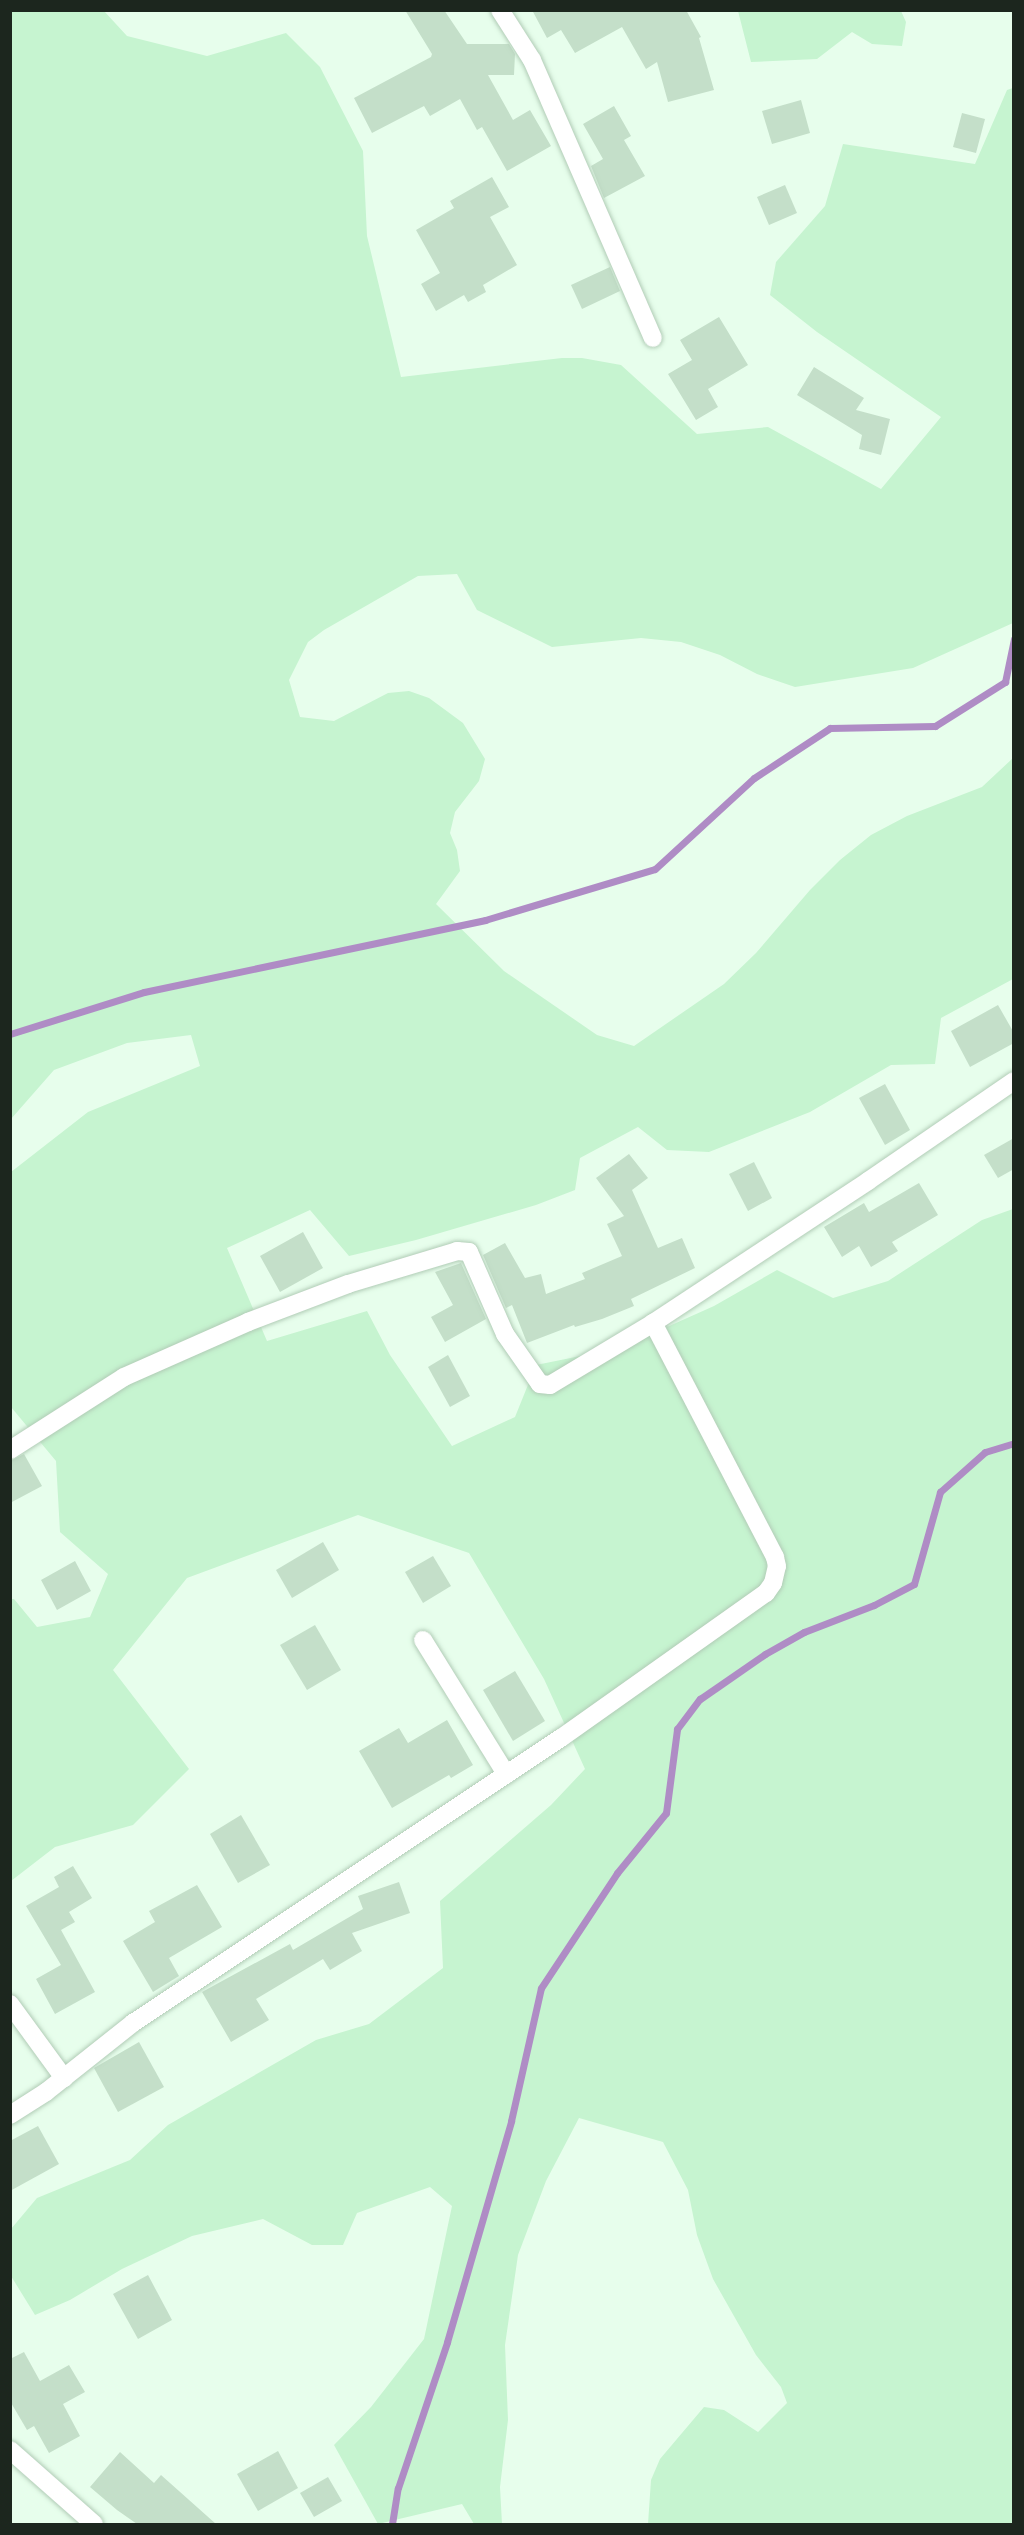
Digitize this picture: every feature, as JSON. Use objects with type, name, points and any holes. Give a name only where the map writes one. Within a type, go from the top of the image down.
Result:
[{"type":"street","points":[[500,10],[532,60],[653,338]]},
{"type":"street","points":[[10,1450],[134,1372],[248,1322],[348,1284],[457,1251],[469,1252],[506,1334],[540,1384],[550,1384],[653,1323],[1014,1081]]},
{"type":"street","points":[[10,2115],[64,2078],[133,2023],[506,1774],[766,1593],[773,1583],[777,1566],[775,1557],[653,1323]]},
{"type":"street","points":[[423,1641],[506,1774]]},
{"type":"street","points":[[10,2004],[64,2078]]},
{"type":"street","points":[[10,2450],[94,2524]]},
{"type":"green space","points":[[11,11],[104,11],[127,36],[207,56],[286,33],[320,67],[363,151],[367,236],[401,377],[562,358],[582,358],[621,365],[697,434],[768,427],[881,489],[941,417],[817,332],[770,295],[776,262],[825,206],[843,144],[975,164],[1007,90],[1013,88],[1013,623],[913,668],[795,687],[757,674],[720,655],[681,642],[641,638],[552,647],[477,610],[457,574],[418,576],[324,630],[308,642],[289,680],[300,717],[334,721],[388,693],[409,691],[429,698],[463,723],[485,759],[479,781],[455,812],[450,833],[457,850],[460,871],[436,904],[504,971],[597,1035],[634,1046],[724,984],[756,953],[810,890],[840,860],[871,835],[907,816],[982,787],[1013,758],[1013,979],[941,1018],[935,1064],[891,1065],[810,1112],[709,1152],[667,1150],[638,1127],[580,1158],[575,1190],[536,1205],[416,1240],[349,1256],[310,1210],[227,1248],[267,1341],[367,1311],[390,1355],[452,1446],[515,1417],[536,1365],[620,1348],[714,1306],[777,1270],[833,1298],[888,1281],[982,1220],[1013,1209],[1013,2524],[648,2524],[651,2480],[660,2459],[704,2407],[724,2410],[758,2432],[787,2403],[781,2387],[756,2355],[713,2279],[697,2235],[688,2190],[663,2142],[579,2118],[546,2181],[518,2255],[505,2345],[508,2420],[500,2487],[502,2524],[474,2524],[462,2504],[378,2524],[334,2445],[371,2407],[424,2339],[452,2206],[430,2187],[357,2213],[343,2245],[312,2245],[263,2219],[192,2236],[122,2269],[70,2300],[35,2315],[11,2276],[11,2229],[37,2198],[130,2160],[168,2125],[316,2040],[369,2024],[443,1968],[440,1901],[551,1805],[585,1769],[544,1679],[469,1553],[358,1515],[187,1578],[113,1670],[189,1769],[133,1825],[55,1847],[11,1881],[11,1599],[14,1599],[37,1627],[90,1617],[108,1574],[60,1532],[56,1461],[11,1407],[11,1172],[88,1112],[200,1066],[191,1035],[127,1043],[54,1070],[11,1119]]},
{"type":"green space","points":[[738,11],[901,11],[906,22],[902,46],[872,44],[852,32],[817,59],[751,62]]},
{"type":"building","points":[[405,10],[444,10],[467,44],[509,44],[515,54],[514,75],[488,75],[513,120],[530,110],[551,146],[507,171],[482,127],[477,130],[460,99],[430,116],[424,106],[372,133],[354,98],[431,57],[432,54]]},
{"type":"building","points":[[532,10],[686,10],[701,37],[699,38],[714,90],[668,102],[657,62],[646,69],[622,27],[575,53],[561,30],[547,38]]},
{"type":"building","points":[[801,100],[810,133],[772,144],[762,111]]},
{"type":"building","points":[[614,106],[631,136],[624,140],[645,176],[604,198],[591,166],[603,159],[583,124]]},
{"type":"building","points":[[962,113],[985,119],[976,153],[953,147]]},
{"type":"building","points":[[492,177],[509,207],[490,217],[517,265],[483,285],[486,292],[468,302],[464,295],[436,311],[421,284],[440,273],[416,230],[454,208],[450,201]]},
{"type":"building","points":[[785,185],[797,213],[769,225],[757,197]]},
{"type":"building","points":[[610,267],[620,291],[582,309],[571,285]]},
{"type":"building","points":[[719,317],[748,365],[708,389],[718,407],[696,420],[668,374],[692,360],[680,340]]},
{"type":"building","points":[[814,367],[864,398],[856,410],[890,419],[881,455],[859,449],[862,435],[797,395]]},
{"type":"building","points":[[998,1005],[1014,1033],[1014,1043],[970,1067],[951,1031]]},
{"type":"building","points":[[885,1084],[910,1130],[885,1145],[859,1098]]},
{"type":"building","points":[[1014,1138],[1014,1169],[998,1178],[984,1155]]},
{"type":"building","points":[[629,1154],[648,1178],[632,1190],[658,1248],[682,1238],[695,1268],[631,1299],[634,1306],[602,1319],[575,1327],[574,1325],[527,1343],[512,1305],[506,1308],[483,1255],[505,1243],[525,1278],[541,1274],[546,1294],[585,1279],[582,1273],[622,1256],[607,1224],[624,1216],[596,1178]]},
{"type":"building","points":[[754,1162],[772,1198],[748,1211],[729,1174]]},
{"type":"building","points":[[919,1183],[938,1215],[892,1242],[898,1251],[871,1267],[859,1246],[842,1257],[824,1227],[864,1203],[869,1212]]},
{"type":"building","points":[[303,1232],[323,1268],[280,1292],[260,1256]]},
{"type":"building","points":[[461,1263],[486,1319],[445,1342],[431,1317],[453,1305],[435,1272]]},
{"type":"building","points":[[448,1355],[470,1396],[450,1407],[428,1367]]},
{"type":"building","points":[[24,1454],[42,1486],[10,1503],[10,1461]]},
{"type":"building","points":[[323,1542],[339,1570],[292,1598],[276,1570]]},
{"type":"building","points":[[433,1556],[451,1586],[423,1603],[405,1572]]},
{"type":"building","points":[[75,1561],[91,1591],[57,1610],[41,1580]]},
{"type":"building","points":[[315,1625],[341,1670],[307,1690],[280,1645]]},
{"type":"building","points":[[515,1671],[545,1721],[513,1741],[483,1690]]},
{"type":"building","points":[[447,1720],[473,1765],[451,1778],[449,1775],[392,1808],[359,1751],[399,1728],[408,1743]]},
{"type":"building","points":[[241,1815],[270,1865],[238,1883],[210,1834]]},
{"type":"building","points":[[73,1866],[92,1898],[69,1912],[75,1922],[61,1930],[95,1992],[55,2014],[36,1979],[61,1965],[26,1906],[59,1887],[54,1877]]},
{"type":"building","points":[[399,1882],[410,1913],[352,1933],[362,1951],[330,1970],[323,1959],[256,1999],[269,2020],[231,2042],[202,1992],[290,1944],[293,1950],[363,1909],[358,1896]]},
{"type":"building","points":[[197,1885],[222,1927],[169,1958],[179,1976],[153,1992],[123,1941],[155,1922],[149,1911]]},
{"type":"building","points":[[139,2042],[164,2087],[118,2112],[94,2068]]},
{"type":"building","points":[[38,2126],[59,2164],[10,2191],[10,2141]]},
{"type":"building","points":[[148,2275],[172,2320],[138,2339],[113,2294]]},
{"type":"building","points":[[24,2352],[40,2381],[69,2365],[85,2392],[63,2404],[80,2436],[49,2453],[34,2426],[27,2430],[10,2401],[10,2359]]},
{"type":"building","points":[[278,2451],[298,2488],[258,2511],[237,2474]]},
{"type":"building","points":[[120,2452],[154,2483],[161,2475],[216,2524],[137,2524],[117,2510],[90,2487]]},
{"type":"building","points":[[328,2477],[342,2501],[314,2517],[300,2493]]},
{"type":"waterway","points":[[10,1034],[144,992],[485,920],[655,869],[754,778],[830,728],[935,726],[1005,682],[1014,639]]},
{"type":"waterway","points":[[392,2524],[398,2488],[447,2342],[511,2121],[541,1988],[617,1873],[666,1813],[677,1729],[700,1699],[765,1654],[804,1632],[874,1605],[914,1584],[940,1492],[985,1452],[1014,1443]]}]
